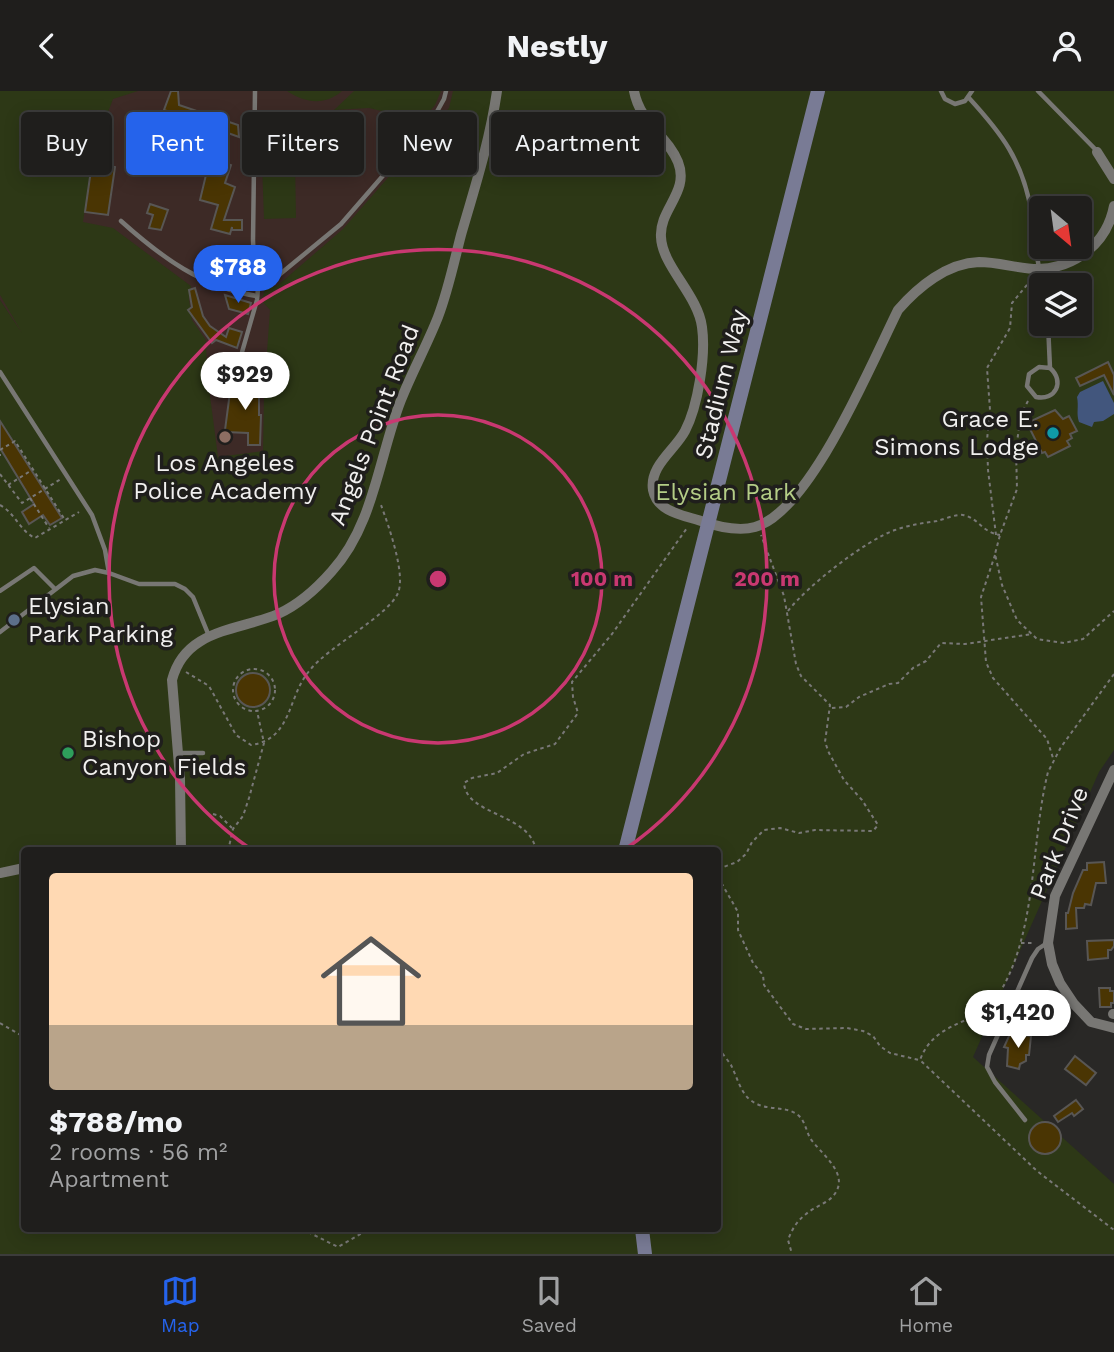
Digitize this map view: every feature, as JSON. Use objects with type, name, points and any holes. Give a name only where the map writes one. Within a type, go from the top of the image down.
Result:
[{"type":"main road","name":"Stadium Way","points":[[626,847],[818,91]]},
{"type":"main road","points":[[642,1232],[645,1254]]},
{"type":"street","name":"Angels Point Road","points":[[176,666],[186,651],[209,637],[281,613],[302,599],[332,571],[357,534],[401,401],[439,315],[491,132],[497,91]]},
{"type":"street","points":[[634,91],[646,121],[671,150],[681,174],[676,198],[665,217],[661,239],[664,251],[698,312],[702,327],[702,355],[691,414],[684,433],[654,473],[653,490],[661,506],[708,524],[745,530],[757,527],[773,520],[795,498],[815,472],[898,310],[915,291],[940,275],[978,262],[1038,269],[1065,265],[1093,249],[1111,219],[1114,206]]},
{"type":"street","points":[[1097,152],[1114,179]]},
{"type":"street","points":[[176,666],[172,680],[178,753],[181,847]]},
{"type":"street","name":"Park Drive","points":[[1114,770],[1055,896],[1048,943],[1052,964],[1060,983],[1074,1004],[1091,1022],[1114,1028]]},
{"type":"street","points":[[0,873],[21,869]]},
{"type":"lane","points":[[236,373],[257,296],[259,277],[254,262],[253,240],[255,91]]},
{"type":"lane","points":[[259,277],[279,275],[341,223],[434,117],[446,91]]},
{"type":"lane","points":[[941,91],[945,99],[960,103],[969,98],[972,91]]},
{"type":"lane","points":[[1038,91],[1097,152]]},
{"type":"lane","points":[[969,98],[998,129],[1018,162],[1031,210],[1039,273]]},
{"type":"lane","points":[[121,221],[165,258],[190,273],[210,284],[236,293],[257,296]]},
{"type":"lane","points":[[1049,336],[1050,368]]},
{"type":"lane","points":[[1039,367],[1050,368],[1057,375],[1057,390],[1047,397],[1036,397],[1027,386],[1029,374],[1039,367]]},
{"type":"lane","points":[[0,372],[87,507],[105,550],[109,573]]},
{"type":"lane","points":[[0,591],[34,568],[55,589]]},
{"type":"lane","points":[[0,632],[73,576],[95,570],[139,584],[174,584],[186,589],[193,597],[209,637]]},
{"type":"lane","points":[[178,753],[203,753]]},
{"type":"lane","points":[[1025,1120],[995,1082],[987,1067],[989,1055],[1032,958],[1038,949],[1048,943]]},
{"type":"path","points":[[996,534],[988,470],[990,409],[987,367],[1010,328],[1012,303],[1038,269]]},
{"type":"path","points":[[1032,394],[1021,414],[1016,449],[1017,489],[981,597],[983,641],[986,662],[993,678],[1047,739],[1054,761]]},
{"type":"path","points":[[0,453],[15,441],[65,520]]},
{"type":"path","points":[[8,485],[33,470]]},
{"type":"path","points":[[0,474],[22,503],[66,476]]},
{"type":"path","points":[[176,666],[209,686],[236,735],[250,745],[264,743],[279,731],[310,668],[385,609],[398,593],[400,570],[375,486]]},
{"type":"path","points":[[30,498],[50,529]]},
{"type":"path","points":[[0,505],[7,509],[28,535],[35,538],[87,507]]},
{"type":"path","points":[[787,612],[807,590],[855,554],[892,531],[962,515],[976,521],[987,533],[1000,535]]},
{"type":"path","points":[[534,847],[529,833],[468,795],[464,783],[472,778],[497,773],[524,754],[555,744],[578,713],[572,682],[612,633],[694,519]]},
{"type":"path","points":[[721,868],[737,862],[765,830],[780,828],[799,833],[815,830],[873,831],[878,825],[862,800],[844,780],[829,753],[825,742],[831,708],[801,676],[796,664],[779,579],[757,527]]},
{"type":"path","points":[[995,554],[1002,585],[1017,620],[1037,639],[1064,643],[1083,639],[1114,611]]},
{"type":"path","points":[[831,708],[846,707],[859,697],[898,683],[913,668],[926,661],[941,643],[965,644],[1032,634]]},
{"type":"path","points":[[259,669],[271,677],[275,691],[270,704],[257,711],[244,709],[234,699],[235,679],[246,670],[259,669]]},
{"type":"path","points":[[229,847],[233,829],[243,816],[264,743],[257,711]]},
{"type":"path","points":[[214,814],[220,816],[233,829]]},
{"type":"path","points":[[721,882],[738,912],[738,930],[753,963],[763,975],[764,985],[793,1024],[806,1029],[847,1028],[863,1031],[873,1036],[880,1047],[890,1053],[920,1060]]},
{"type":"path","points":[[0,1023],[21,1035]]},
{"type":"path","points":[[721,1052],[747,1097],[762,1107],[796,1113],[804,1121],[813,1141],[838,1175],[839,1183],[835,1194],[793,1226],[788,1240],[792,1254]]},
{"type":"path","points":[[308,1232],[338,1247],[364,1232]]},
{"type":"shaded area","name":"Los Angeles Police Academy","points":[[0,91],[458,91],[454,112],[378,112],[378,175],[442,175],[419,302],[175,573],[0,300]]},
{"type":"green space","name":"Elysian Park","points":[[0,91],[138,91],[113,99],[108,112],[21,112],[21,175],[90,175],[83,222],[113,228],[191,286],[189,299],[192,320],[206,340],[207,373],[218,457],[263,451],[270,310],[262,301],[265,288],[277,286],[343,229],[390,175],[477,175],[477,112],[445,112],[453,91],[1114,91],[1114,750],[1099,772],[973,1057],[1114,1184],[1114,1254],[0,1254],[0,300],[22,333],[0,295]]},
{"type":"green space","points":[[287,91],[342,91],[329,99],[315,101]]},
{"type":"green space","points":[[354,91],[441,91],[429,112],[386,112],[369,108],[334,110]]},
{"type":"green space","points":[[262,175],[295,175],[296,218],[264,219]]},
{"type":"water","points":[[1103,381],[1114,403],[1114,414],[1103,421],[1094,422],[1092,427],[1079,422],[1077,397],[1080,392]]},
{"type":"building","points":[[171,91],[178,91],[179,105],[200,112],[170,112],[164,110]]},
{"type":"building","points":[[228,122],[238,125],[239,137],[228,133]]},
{"type":"building","points":[[112,166],[115,167],[108,215],[85,212],[90,175],[112,175]]},
{"type":"building","points":[[206,175],[228,175],[225,183],[235,187],[224,220],[242,220],[242,230],[232,230],[232,227],[230,234],[211,229],[218,205],[200,200]]},
{"type":"building","points":[[150,204],[168,210],[161,230],[149,228],[153,215],[147,213]]},
{"type":"building","points":[[195,288],[203,316],[210,326],[226,337],[229,328],[242,332],[237,348],[216,340],[212,343],[188,310],[192,307],[189,290]]},
{"type":"building","points":[[225,295],[251,303],[248,314],[229,309]]},
{"type":"building","points":[[1108,362],[1114,375],[1114,395],[1104,375],[1080,386],[1076,378]]},
{"type":"building","points":[[246,380],[259,380],[260,445],[248,445],[248,433],[225,430],[230,392],[240,392],[240,386],[246,386]]},
{"type":"building","name":"Grace E. Simons Lodge","points":[[1055,410],[1063,419],[1069,416],[1077,431],[1070,434],[1072,438],[1067,441],[1070,446],[1048,457],[1045,452],[1042,453],[1027,423]]},
{"type":"building","points":[[0,421],[62,518],[50,525],[43,515],[29,524],[22,512],[34,504],[0,448]]},
{"type":"building","points":[[253,673],[265,678],[270,690],[265,702],[253,707],[241,702],[236,690],[241,678]]},
{"type":"building","points":[[1104,862],[1106,883],[1096,883],[1091,905],[1085,904],[1084,908],[1076,908],[1077,928],[1066,929],[1066,913],[1083,870],[1087,870],[1087,863]]},
{"type":"building","points":[[1114,940],[1114,946],[1108,950],[1108,958],[1088,960],[1087,941]]},
{"type":"building","points":[[1099,988],[1110,988],[1110,991],[1114,991],[1114,1003],[1111,1003],[1111,1007],[1100,1007]]},
{"type":"building","points":[[1010,1034],[1031,1036],[1029,1055],[1026,1055],[1026,1061],[1020,1064],[1019,1069],[1007,1066],[1008,1048],[1004,1047]]},
{"type":"building","points":[[1075,1056],[1096,1073],[1086,1085],[1065,1069]]},
{"type":"building","points":[[1076,1100],[1083,1109],[1058,1122],[1054,1116]]},
{"type":"building","points":[[1045,1122],[1056,1127],[1061,1138],[1056,1149],[1045,1154],[1034,1149],[1029,1138],[1034,1127]]},
{"type":"place","name":"Grace E. Simons Lodge","points":[[1053,433]]},
{"type":"place","name":"Los Angeles Police Academy","points":[[225,437]]},
{"type":"place","name":"Elysian Park Parking","points":[[14,620]]},
{"type":"place","name":"Bishop Canyon Fields","points":[[68,753]]}]
